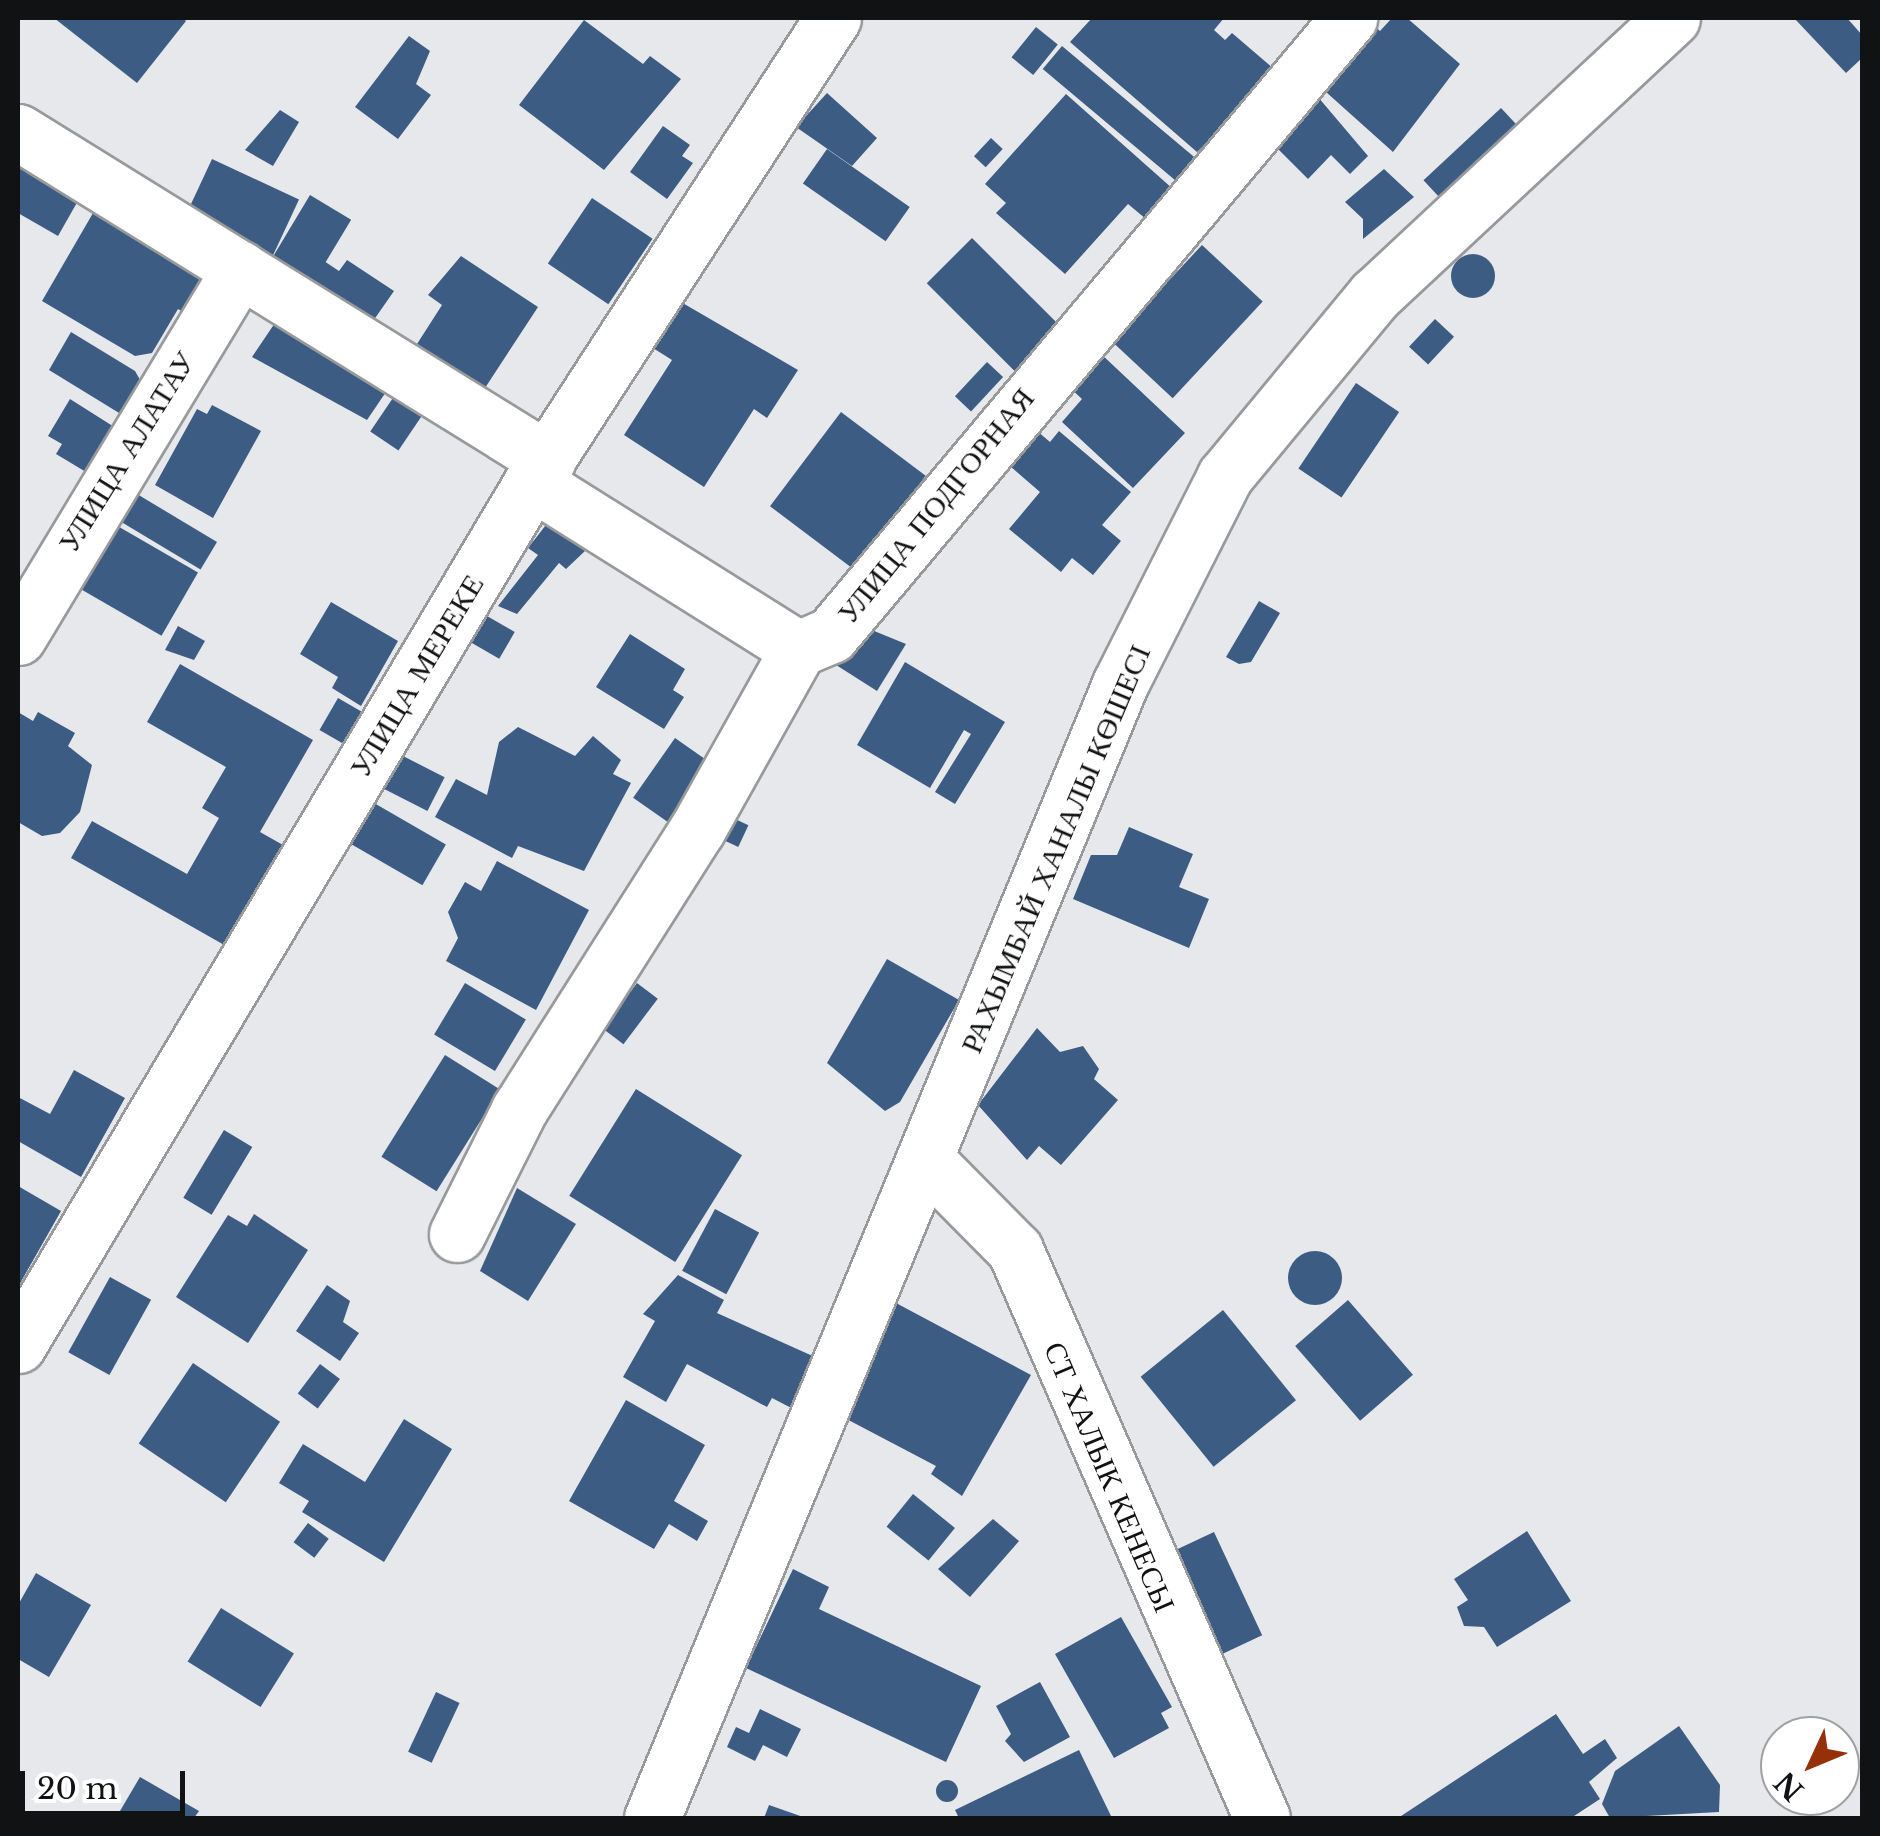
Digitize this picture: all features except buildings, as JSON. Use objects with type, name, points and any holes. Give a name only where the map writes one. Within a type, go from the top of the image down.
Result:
[{"type":"street","name":"УЛИЦА МЕРЕКЕ","points":[[18,1345],[540,471],[833,18]]},
{"type":"street","name":"УЛИЦА ПОДГОРНАЯ","points":[[798,648],[831,635],[1349,18]]},
{"type":"street","name":"РАХЫМБАЙ ХАНАЛЫ КӨШЕСІ","points":[[652,1818],[1120,684],[1226,476],[1376,295],[1672,18]]},
{"type":"street","points":[[18,132],[240,269],[798,648],[706,816],[518,1110],[457,1234]]},
{"type":"street","name":"УЛИЦА АЛАТАУ","points":[[18,637],[240,269]]},
{"type":"street","name":"СТ ХАЛЫК КЕНЕСЫ","points":[[925,1159],[1016,1250],[1262,1818]]}]
